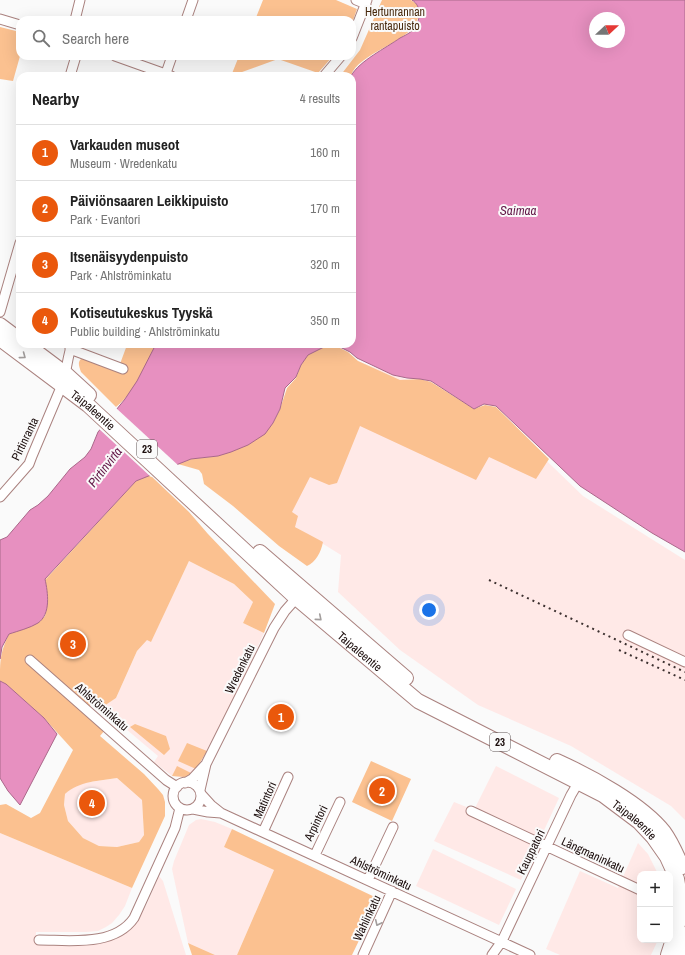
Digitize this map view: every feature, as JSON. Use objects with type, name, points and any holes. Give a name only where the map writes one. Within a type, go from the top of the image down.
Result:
[{"type":"highway","points":[[0,325],[16,337]]},
{"type":"highway","name":"Taipaleentie","points":[[0,339],[64,380]]},
{"type":"highway","name":"Taipaleentie","points":[[30,348],[418,701],[581,778],[640,808],[663,831],[672,844],[685,873]]},
{"type":"highway","name":"Taipaleentie","points":[[581,778],[639,822],[654,837],[667,857],[677,879],[680,896],[679,922],[668,955]]},
{"type":"highway","points":[[680,955],[685,934]]},
{"type":"street","points":[[75,16],[80,0]]},
{"type":"street","points":[[187,16],[193,0]]},
{"type":"street","points":[[356,0],[366,2],[356,28]]},
{"type":"street","points":[[0,19],[16,24]]},
{"type":"street","points":[[71,72],[75,60]]},
{"type":"street","points":[[127,60],[159,72]]},
{"type":"street","points":[[168,72],[171,60]]},
{"type":"street","points":[[328,72],[338,60]]},
{"type":"street","points":[[0,312],[16,258]]},
{"type":"street","name":"Pirtinranta","points":[[0,497],[28,464],[64,380],[67,357],[70,348]]},
{"type":"street","points":[[76,348],[124,369]]},
{"type":"street","name":"Wredenkatu","points":[[201,792],[206,764],[274,628],[285,611],[300,594]]},
{"type":"street","points":[[628,635],[685,662]]},
{"type":"street","name":"Ahlströminkatu","points":[[30,660],[166,780],[181,785]]},
{"type":"street","name":"Wredenkatu","points":[[181,785],[192,779],[206,764]]},
{"type":"street","name":"Matintori","points":[[264,832],[288,777]]},
{"type":"street","name":"Kauppatori","points":[[492,955],[502,941],[571,795],[581,778]]},
{"type":"street","points":[[39,940],[93,939],[110,936],[126,927],[134,918],[175,828],[187,809],[200,803],[201,792],[194,784],[181,785],[175,791],[174,800],[187,809]]},
{"type":"street","name":"Ahlströminkatu","points":[[201,792],[211,805],[221,813],[530,955]]},
{"type":"street","name":"Arpintori","points":[[315,855],[340,802]]},
{"type":"street","name":"Ahlströminkatu","points":[[187,809],[221,813]]},
{"type":"street","name":"Längmaninkatu","points":[[471,811],[637,889]]},
{"type":"street","points":[[368,880],[393,827]]},
{"type":"street","name":"Wahlinkatu","points":[[363,955],[392,891]]},
{"type":"shaded area","points":[[342,355],[447,395],[474,412],[494,410],[583,496],[685,560],[685,820],[671,806],[571,746],[478,705],[400,650],[338,592],[341,555],[294,526],[270,440]]},
{"type":"shaded area","points":[[189,561],[234,584],[253,602],[243,623],[264,633],[235,697],[197,768],[193,774],[185,777],[179,777],[172,776],[154,762],[158,756],[101,708],[116,698],[137,651],[147,639],[151,641]]},
{"type":"shaded area","points":[[496,766],[559,798],[521,880],[434,841],[454,802],[474,810]]},
{"type":"shaded area","points":[[117,778],[142,800],[144,835],[139,842],[117,847],[99,846],[83,838],[68,821],[64,805],[65,794],[72,788],[83,783]]},
{"type":"shaded area","points":[[201,819],[215,822],[232,829],[224,847],[274,870],[237,955],[215,955],[188,943],[172,869],[189,825],[196,820]]},
{"type":"shaded area","points":[[0,833],[132,888],[125,906],[119,915],[106,927],[98,931],[86,932],[36,932],[36,943],[125,932],[134,925],[140,916],[159,876],[163,881],[186,955],[0,955]]},
{"type":"shaded area","points":[[638,843],[648,854],[656,871],[637,871],[637,943],[657,943],[651,955],[560,955],[546,949],[580,871],[618,888]]},
{"type":"shaded area","points":[[433,849],[516,889],[499,925],[416,886]]},
{"type":"green space","points":[[263,0],[336,0],[357,9],[354,16],[257,16]]},
{"type":"green space","name":"Hertunrannan rantapuisto","points":[[382,0],[411,0],[418,5],[418,18],[414,26],[407,34],[363,60],[353,72],[343,72],[352,60],[356,60],[356,55],[360,50]]},
{"type":"green space","points":[[0,27],[16,31],[16,60],[19,60],[13,81],[0,79]]},
{"type":"green space","points":[[237,60],[275,60],[242,72],[233,72]]},
{"type":"green space","points":[[281,60],[329,60],[319,72]]},
{"type":"green space","points":[[126,348],[154,348],[135,386],[116,407],[81,372],[79,363],[82,358],[117,372]]},
{"type":"green space","points":[[322,348],[340,348],[348,352],[358,361],[400,380],[420,379],[431,382],[474,409],[485,405],[496,407],[549,459],[536,479],[489,457],[476,480],[360,426],[337,483],[329,485],[310,477],[292,512],[298,516],[295,527],[323,542],[318,556],[307,566],[279,546],[233,506],[204,484],[202,474],[199,470],[178,464],[191,459],[218,456],[248,445],[273,423],[280,409],[287,388],[296,378],[301,365],[308,355]]},
{"type":"green space","points":[[150,475],[189,512],[275,604],[264,633],[243,623],[253,602],[234,584],[189,561],[151,642],[147,640],[137,651],[116,698],[101,708],[94,701],[89,707],[31,656],[26,661],[105,730],[100,736],[144,774],[163,795],[165,802],[165,816],[132,888],[0,833],[0,805],[6,804],[31,818],[40,813],[73,750],[44,718],[6,684],[0,681],[0,662],[9,634],[38,623],[45,616],[48,599],[45,580],[136,481]],"holes":[[[117,778],[142,800],[144,835],[139,842],[117,847],[99,846],[83,838],[68,821],[64,805],[65,794],[76,786],[90,782]]]},
{"type":"green space","points":[[135,724],[166,736],[170,749],[164,755],[130,727]]},
{"type":"green space","points":[[187,743],[207,751],[196,769],[178,761]]},
{"type":"green space","points":[[371,761],[411,779],[392,821],[352,802]]},
{"type":"green space","points":[[177,766],[193,774],[185,777],[172,776]]},
{"type":"green space","points":[[232,829],[379,899],[352,955],[237,955],[274,870],[224,847]]},
{"type":"green space","points":[[188,943],[215,955],[192,955]]},
{"type":"water","name":"Saimaa","points":[[412,0],[685,0],[685,552],[652,533],[580,486],[496,406],[484,404],[474,409],[431,381],[393,375],[357,358],[342,348],[356,348],[356,72],[354,72],[355,70],[373,55],[413,30],[418,22],[419,10],[418,6]]},
{"type":"water","name":"Pirtinvirta","points":[[154,348],[322,348],[308,355],[301,365],[296,377],[285,388],[280,409],[273,423],[265,434],[248,445],[231,452],[218,456],[191,459],[136,481],[45,579],[48,603],[45,614],[35,625],[9,634],[2,647],[0,659],[0,540],[7,537],[30,510],[48,496],[70,469],[85,457],[91,449],[98,432],[125,399],[137,381]]},
{"type":"water","points":[[0,681],[6,684],[44,718],[57,734],[20,805],[8,791],[0,778]]},
{"type":"pier","points":[[116,408],[179,466],[151,477],[98,428]]},
{"type":"railway","points":[[489,580],[685,672]]},
{"type":"railway","points":[[619,650],[685,680]]},
{"type":"place","name":"Itsenäisyydenpuisto","points":[[73,644]]},
{"type":"place","name":"Varkauden museot","points":[[281,717]]},
{"type":"place","name":"Päiviönsaaren Leikkipuisto","points":[[382,791]]},
{"type":"place","name":"Kotiseutukeskus Tyyskä","points":[[92,803]]}]
